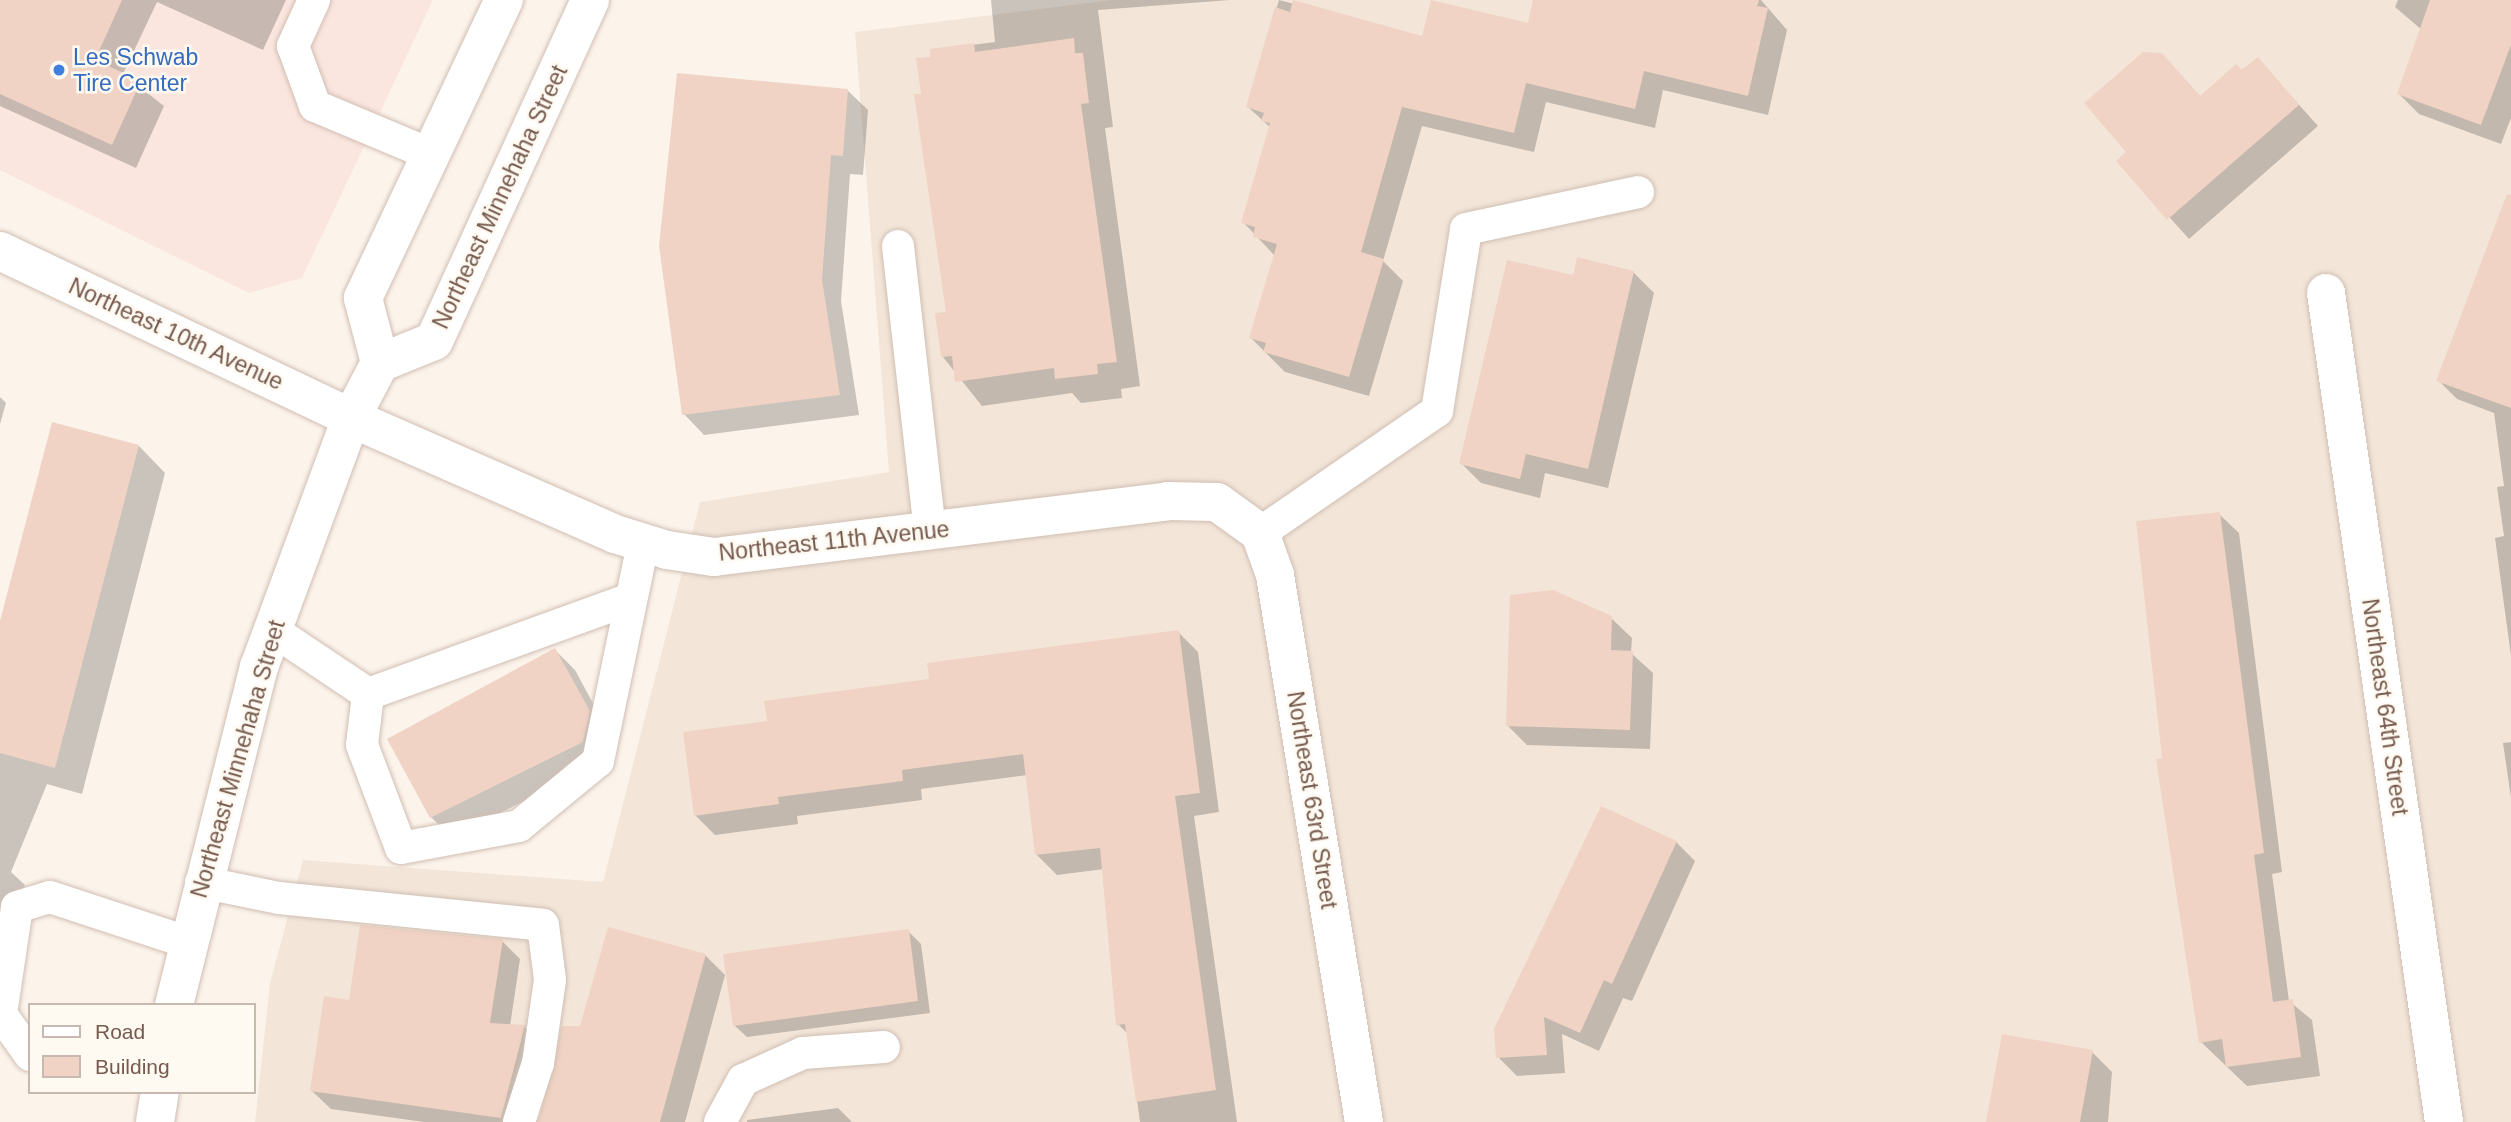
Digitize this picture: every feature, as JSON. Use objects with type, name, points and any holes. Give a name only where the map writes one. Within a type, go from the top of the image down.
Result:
[{"type":"street","points":[[380,363],[363,298],[504,0]]},
{"type":"street","name":"Northeast Minnehaha Street","points":[[174,1003],[201,882],[274,631],[351,418],[380,363],[434,341],[590,0]]},
{"type":"street","name":"Northeast 10th Avenue","points":[[0,251],[351,418]]},
{"type":"street","name":"Northeast 64th Street","points":[[2326,293],[2444,1122]]},
{"type":"street","name":"Northeast 11th Avenue","points":[[351,418],[643,544],[714,557],[1168,501],[1217,502],[1260,533]]},
{"type":"street","name":"Northeast 63rd Street","points":[[1260,533],[1275,575],[1364,1122]]},
{"type":"street","points":[[155,1122],[160,1094]]},
{"type":"lane","points":[[314,0],[293,46],[315,106],[432,155]]},
{"type":"lane","points":[[1260,533],[1437,411],[1466,229],[1638,192]]},
{"type":"lane","points":[[898,246],[930,531]]},
{"type":"lane","points":[[368,694],[362,745],[401,848],[519,826],[598,761],[628,600],[643,544]]},
{"type":"lane","points":[[368,694],[628,600]]},
{"type":"lane","points":[[274,631],[368,694]]},
{"type":"lane","points":[[201,882],[279,898],[543,925],[550,980],[538,1063],[519,1122]]},
{"type":"lane","points":[[28,1054],[23,1053],[1,1014],[17,907],[50,897],[187,942]]},
{"type":"lane","points":[[720,1122],[743,1080],[803,1053],[884,1047]]},
{"type":"shaded area","points":[[0,0],[433,0],[302,278],[249,293],[0,170]]},
{"type":"shaded area","points":[[1113,0],[2511,0],[2511,1122],[255,1122],[270,983],[303,860],[603,882],[700,502],[889,472],[855,32]]},
{"type":"building","name":"Les Schwab Tire Center","points":[[0,0],[122,0],[95,60],[141,81],[112,145],[0,94]]},
{"type":"building","points":[[1293,0],[1422,36],[1431,0],[1528,23],[1533,0],[1759,0],[1757,6],[1768,8],[1748,96],[1644,71],[1635,109],[1526,83],[1514,133],[1402,107],[1361,252],[1384,259],[1349,377],[1263,352],[1266,343],[1249,338],[1277,244],[1253,237],[1255,227],[1241,223],[1270,123],[1261,121],[1264,113],[1246,107],[1275,7],[1290,12]]},
{"type":"building","points":[[2430,0],[2511,0],[2511,45],[2481,125],[2397,94]]},
{"type":"building","points":[[1074,38],[1075,53],[1083,53],[1089,103],[1081,104],[1117,362],[1097,364],[1098,374],[1055,379],[1054,368],[955,382],[952,356],[941,357],[935,313],[946,312],[914,94],[921,94],[916,58],[930,57],[930,49],[974,43],[975,52]]},
{"type":"building","points":[[2143,52],[2162,53],[2200,96],[2236,64],[2242,70],[2258,57],[2299,105],[2167,220],[2116,161],[2126,152],[2084,103]]},
{"type":"building","points":[[677,73],[848,89],[843,156],[831,155],[822,280],[840,395],[682,415],[659,246]]},
{"type":"building","points":[[2507,194],[2511,195],[2511,408],[2436,381]]},
{"type":"building","points":[[1577,257],[1634,271],[1588,469],[1526,454],[1520,479],[1459,464],[1507,260],[1573,275]]},
{"type":"building","points":[[52,422],[139,445],[55,768],[0,753],[0,621]]},
{"type":"building","points":[[2220,512],[2264,853],[2254,855],[2273,1002],[2293,999],[2301,1057],[2226,1067],[2222,1039],[2199,1043],[2156,759],[2162,758],[2136,521]]},
{"type":"building","points":[[1553,590],[1612,616],[1611,650],[1633,651],[1630,730],[1506,726],[1510,595]]},
{"type":"building","points":[[1179,630],[1200,793],[1175,796],[1216,1090],[1136,1102],[1125,1024],[1116,1025],[1100,848],[1035,855],[1023,754],[902,770],[903,781],[778,797],[779,804],[694,816],[683,732],[767,721],[764,701],[929,679],[927,663]]},
{"type":"building","points":[[555,648],[590,711],[583,742],[430,818],[387,739]]},
{"type":"building","points":[[1601,806],[1677,841],[1612,984],[1604,980],[1580,1033],[1544,1017],[1547,1055],[1496,1058],[1494,1029]]},
{"type":"building","points":[[360,925],[503,939],[490,1023],[525,1025],[501,1118],[310,1091],[324,996],[349,1000]]},
{"type":"building","points":[[608,927],[706,954],[660,1122],[538,1122],[562,1026],[580,1026]]},
{"type":"building","points":[[909,929],[918,1001],[733,1026],[723,954]]},
{"type":"building","points":[[2002,1034],[2093,1050],[2080,1122],[1986,1122]]},
{"type":"place","name":"Les Schwab Tire Center","points":[[59,70]]}]
